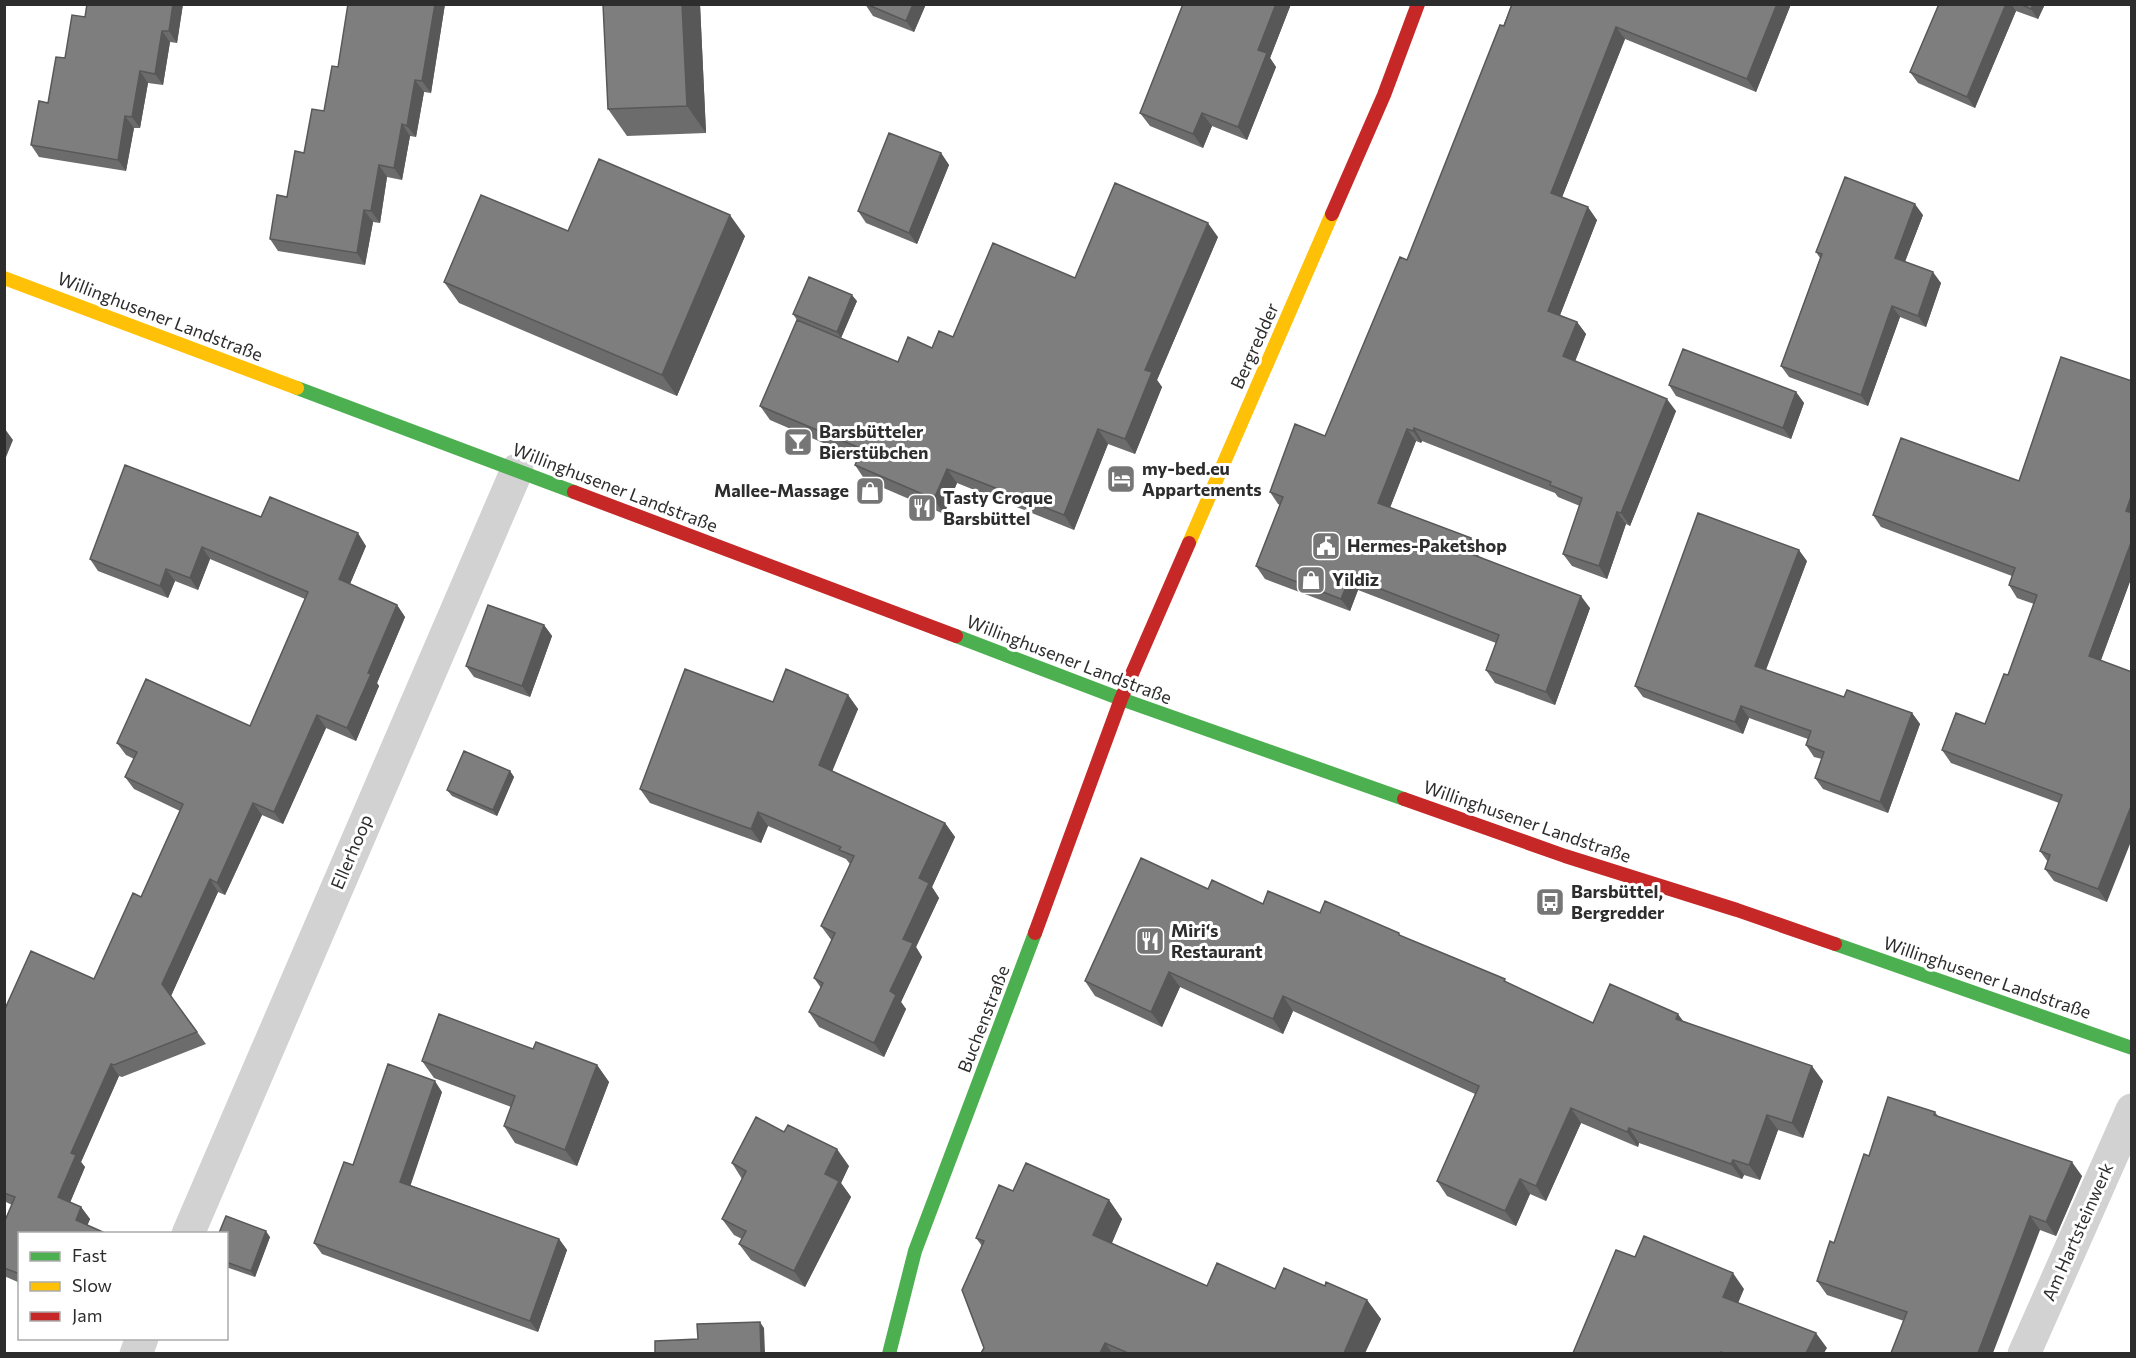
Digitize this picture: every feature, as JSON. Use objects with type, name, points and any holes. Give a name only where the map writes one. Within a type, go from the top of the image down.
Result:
[{"type":"street","name":"Bergredder","points":[[1121,699],[1384,95],[1418,4]]},
{"type":"street","name":"Willinghusener Landstraße","points":[[4,278],[1121,699],[1565,856],[1737,910],[2132,1048]]},
{"type":"street","name":"Ellerhoop","points":[[188,1232],[517,470]]},
{"type":"street","name":"Buchenstraße","points":[[889,1353],[915,1251],[1005,1016],[1121,699]]},
{"type":"street","name":"Am Hartsteinwerk","points":[[2024,1353],[2132,1110]]},
{"type":"building","points":[[87,4],[173,4],[169,31],[162,31],[155,74],[140,71],[132,117],[125,116],[118,160],[31,145],[39,101],[48,103],[56,57],[65,58],[72,15],[85,17]]},
{"type":"building","points":[[348,4],[435,4],[422,81],[415,80],[407,126],[402,124],[394,168],[379,165],[371,211],[364,210],[357,253],[270,239],[277,195],[287,197],[295,151],[304,153],[312,109],[324,111],[332,66],[338,67]]},
{"type":"building","points":[[603,4],[682,4],[687,106],[608,109]]},
{"type":"building","points":[[866,4],[913,4],[906,21]]},
{"type":"building","points":[[1183,4],[1276,4],[1258,50],[1267,53],[1238,127],[1202,113],[1193,134],[1140,113]]},
{"type":"building","points":[[1512,4],[1777,4],[1747,79],[1616,27],[1551,193],[1588,207],[1548,311],[1577,322],[1563,356],[1667,399],[1621,513],[1617,512],[1599,566],[1563,554],[1582,498],[1550,485],[1551,482],[1414,428],[1413,431],[1407,429],[1378,503],[1471,538],[1466,552],[1581,596],[1546,692],[1486,670],[1499,635],[1350,577],[1341,599],[1256,566],[1283,497],[1270,492],[1295,424],[1325,436],[1400,257],[1407,260],[1500,25],[1504,26]]},
{"type":"building","points":[[1939,4],[2006,4],[1967,97],[1910,72]]},
{"type":"building","points":[[2020,4],[2033,4],[2031,9]]},
{"type":"building","points":[[889,133],[941,153],[909,233],[858,211]]},
{"type":"building","points":[[599,159],[730,215],[662,375],[444,282],[481,195],[568,231]]},
{"type":"building","points":[[1845,177],[1915,204],[1895,258],[1933,272],[1918,316],[1892,306],[1861,395],[1781,366],[1822,254],[1816,252]]},
{"type":"building","points":[[1115,183],[1208,223],[1145,370],[1152,372],[1125,439],[1098,429],[1064,515],[947,469],[934,499],[855,465],[862,449],[760,406],[797,320],[898,362],[908,337],[932,348],[939,331],[953,337],[993,243],[1075,278]]},
{"type":"building","points":[[809,277],[852,295],[837,332],[793,314]]},
{"type":"building","points":[[1683,349],[1796,392],[1783,428],[1669,385]]},
{"type":"building","points":[[2061,357],[2132,381],[2132,494],[2126,511],[2132,513],[2132,540],[2089,656],[2132,672],[2132,804],[2098,889],[2045,869],[2050,855],[2040,851],[2062,795],[1942,750],[1956,713],[1985,724],[2004,674],[2008,675],[2037,595],[2009,585],[2015,568],[1873,515],[1901,438],[2019,481]]},
{"type":"building","points":[[125,465],[261,517],[270,497],[358,533],[339,579],[397,605],[368,673],[371,674],[347,728],[317,715],[274,812],[253,803],[217,883],[210,879],[162,984],[197,1032],[114,1065],[111,1064],[71,1153],[76,1155],[58,1197],[81,1207],[76,1220],[103,1232],[18,1232],[18,1273],[4,1268],[4,1223],[15,1197],[4,1193],[4,1011],[31,951],[94,979],[133,893],[141,897],[183,804],[125,777],[137,752],[117,743],[146,679],[250,726],[308,592],[202,547],[190,578],[166,569],[160,586],[90,559]]},
{"type":"building","points":[[1698,513],[1799,550],[1755,666],[1844,697],[1847,690],[1912,713],[1880,802],[1815,778],[1824,752],[1806,745],[1811,731],[1741,706],[1735,722],[1635,686]]},
{"type":"building","points":[[488,605],[544,625],[522,686],[466,666]]},
{"type":"building","points":[[685,669],[773,702],[786,669],[848,695],[819,765],[945,823],[919,878],[929,883],[903,939],[913,943],[890,991],[896,995],[874,1043],[809,1012],[823,983],[814,978],[835,933],[821,926],[854,856],[839,850],[841,847],[758,812],[751,829],[640,789]]},
{"type":"building","points":[[464,751],[510,771],[493,810],[447,790]]},
{"type":"building","points":[[1141,858],[1208,889],[1212,880],[1263,904],[1268,891],[1320,913],[1325,901],[1505,979],[1504,981],[1593,1023],[1610,984],[1678,1014],[1676,1019],[1812,1066],[1792,1123],[1767,1115],[1749,1165],[1733,1160],[1731,1164],[1629,1128],[1627,1132],[1571,1108],[1536,1186],[1520,1179],[1505,1211],[1437,1181],[1479,1086],[1283,996],[1273,1019],[1169,972],[1151,1012],[1085,981]]},
{"type":"building","points":[[439,1014],[533,1049],[536,1042],[597,1065],[565,1150],[504,1126],[515,1096],[422,1061]]},
{"type":"building","points":[[388,1064],[435,1081],[400,1182],[559,1239],[530,1321],[314,1243],[344,1162],[353,1165]]},
{"type":"building","points":[[1888,1097],[2072,1162],[2046,1222],[2030,1216],[1978,1353],[1891,1353],[1907,1312],[1817,1281],[1830,1241],[1834,1243],[1864,1154],[1869,1156]]},
{"type":"building","points":[[756,1117],[784,1132],[788,1125],[837,1149],[825,1174],[839,1181],[794,1271],[739,1244],[746,1231],[722,1219],[746,1171],[732,1163]]},
{"type":"building","points":[[1026,1163],[1109,1200],[1093,1235],[1207,1286],[1217,1263],[1275,1289],[1284,1268],[1325,1286],[1326,1282],[1367,1300],[1344,1353],[1128,1353],[1105,1343],[1100,1353],[981,1353],[984,1348],[962,1290],[984,1241],[976,1238],[999,1185],[1013,1191]]},
{"type":"building","points":[[226,1216],[266,1231],[251,1271],[228,1263],[228,1232],[219,1232]]},
{"type":"building","points":[[1644,1236],[1733,1273],[1723,1297],[1816,1333],[1806,1353],[1573,1353],[1616,1250],[1635,1257]]},
{"type":"building","points":[[760,1322],[761,1353],[655,1353],[655,1341],[698,1339],[697,1324]]},
{"type":"traffic: fast","points":[[297,388],[574,492]]},
{"type":"traffic: fast","points":[[956,636],[1121,699],[1404,799]]},
{"type":"traffic: fast","points":[[889,1354],[915,1251],[1035,933]]},
{"type":"traffic: fast","points":[[1835,944],[2132,1048]]},
{"type":"traffic: slow","points":[[1189,543],[1332,214]]},
{"type":"traffic: slow","points":[[4,278],[297,388]]},
{"type":"traffic: jam","points":[[1332,214],[1384,95],[1418,4]]},
{"type":"traffic: jam","points":[[574,492],[956,636]]},
{"type":"traffic: jam","points":[[1035,933],[1121,699],[1189,543]]},
{"type":"traffic: jam","points":[[1404,799],[1565,856],[1737,910],[1835,944]]},
{"type":"place","name":"Barsbütteler Bierstübchen","points":[[798,442]]},
{"type":"place","name":"my-bed.eu Appartements","points":[[1121,479]]},
{"type":"place","name":"Mallee-Massage","points":[[870,491]]},
{"type":"place","name":"Tasty Croque Barsbüttel","points":[[922,508]]},
{"type":"place","name":"Hermes-Paketshop","points":[[1326,546]]},
{"type":"place","name":"Yildiz","points":[[1311,580]]},
{"type":"place","name":"Barsbüttel, Bergredder","points":[[1550,902]]},
{"type":"place","name":"Miri‘s Restaurant","points":[[1150,941]]}]
